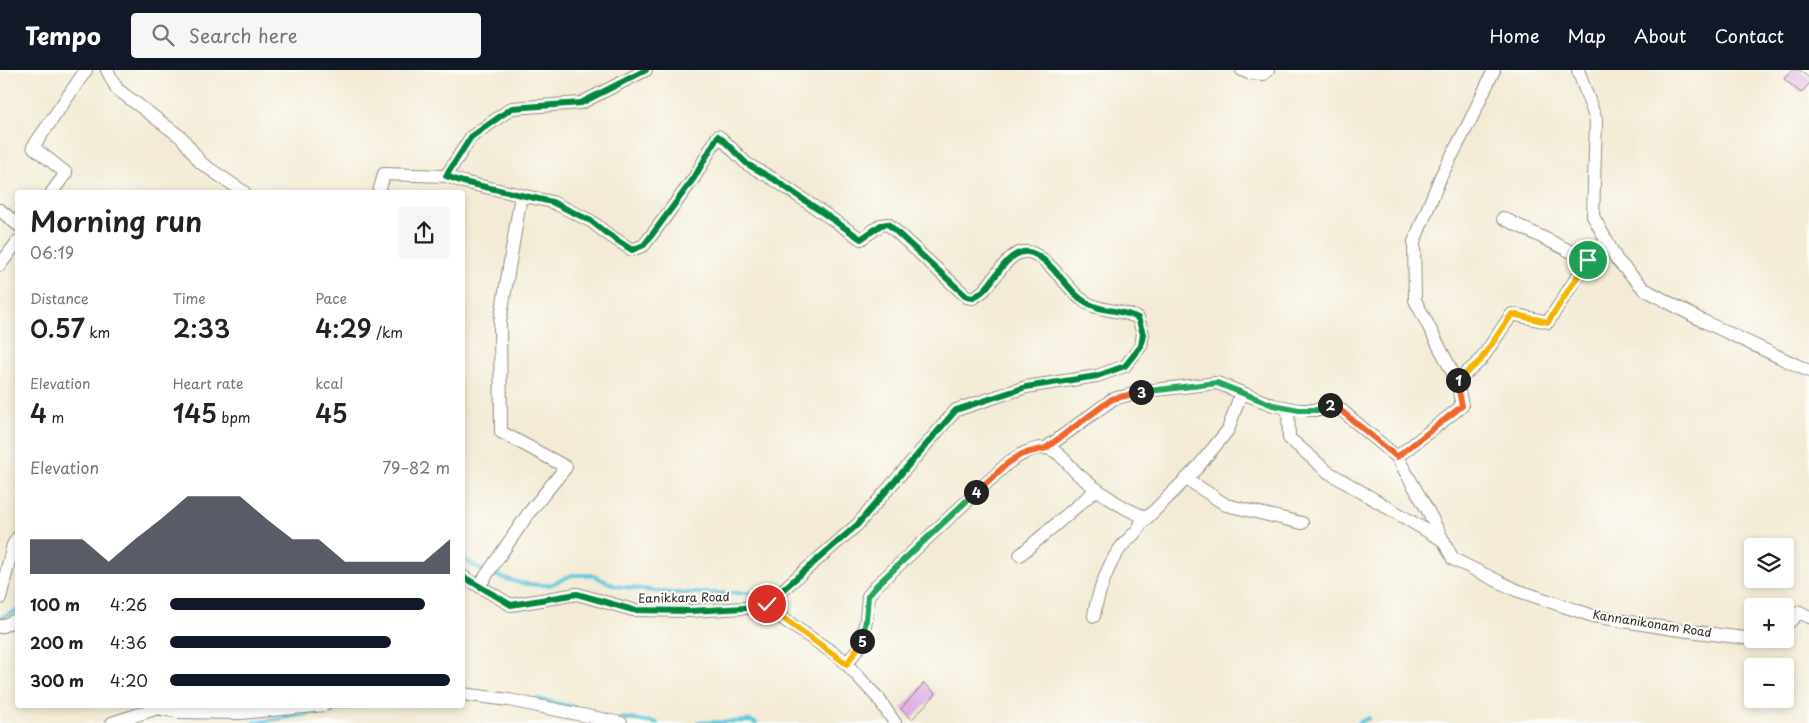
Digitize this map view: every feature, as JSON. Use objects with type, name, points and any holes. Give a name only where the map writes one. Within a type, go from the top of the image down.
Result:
[{"type":"street","points":[[53,190],[66,173],[33,147],[86,70]]},
{"type":"street","points":[[107,70],[117,89],[182,138],[201,162],[241,190]]},
{"type":"street","points":[[446,176],[471,137],[512,108],[581,102],[646,70]]},
{"type":"street","points":[[1242,70],[1248,73],[1263,74],[1268,70]]},
{"type":"street","points":[[1397,457],[1462,406],[1457,381],[1415,300],[1414,242],[1441,176],[1494,70]]},
{"type":"street","points":[[1578,70],[1596,120],[1593,216],[1617,260],[1644,289],[1701,320],[1809,371]]},
{"type":"street","points":[[380,190],[384,174],[446,176],[463,182],[552,202],[591,221],[632,250],[644,245],[654,232],[694,178],[718,136],[747,164],[775,180],[861,239],[881,225],[888,224],[967,296],[973,298],[985,290],[1011,259],[1023,252],[1036,253],[1081,299],[1102,310],[1128,313],[1138,318],[1143,334],[1141,346],[1125,366],[1097,376],[1026,387],[956,410],[857,525],[768,603],[780,616],[849,661],[895,723]]},
{"type":"street","points":[[479,586],[528,514],[566,467],[501,432],[500,322],[521,195]]},
{"type":"street","points":[[0,210],[15,222]]},
{"type":"street","points":[[1503,218],[1588,260]]},
{"type":"street","points":[[1457,381],[1480,361],[1512,314],[1548,322],[1588,260],[1606,240]]},
{"type":"street","points":[[0,265],[15,245]]},
{"type":"street","name":"Kannanikonam Road","points":[[849,661],[861,644],[868,596],[876,586],[1008,463],[1022,454],[1046,448],[1112,399],[1169,388],[1217,383],[1273,405],[1288,408],[1314,411],[1333,404],[1397,457],[1453,560],[1516,590],[1593,616],[1744,638]]},
{"type":"street","points":[[1094,616],[1107,572],[1119,550],[1142,523],[1187,479],[1228,430],[1241,393]]},
{"type":"street","points":[[1288,408],[1288,438],[1321,466],[1444,541]]},
{"type":"street","points":[[1046,448],[1065,460],[1078,475],[1134,513],[1143,516],[1142,523]]},
{"type":"street","points":[[1187,479],[1226,505],[1302,523]]},
{"type":"street","points":[[1020,555],[1098,489]]},
{"type":"street","points":[[0,598],[15,543]]},
{"type":"street","name":"Eanikkara Road","points":[[465,578],[511,605],[577,594],[633,610],[690,611],[768,603]]},
{"type":"street","points":[[1794,618],[1800,612],[1809,617]]},
{"type":"street","points":[[0,627],[15,620]]},
{"type":"street","points":[[465,694],[518,702],[621,723]]},
{"type":"street","points":[[112,723],[158,708],[178,712],[240,713],[293,708]]},
{"type":"building","points":[[1792,70],[1800,70],[1809,78],[1809,84],[1801,93],[1784,79]]},
{"type":"building","points":[[924,683],[936,694],[912,719],[901,709]]},
{"type":"waterway","points":[[465,560],[485,572],[520,583],[550,585],[572,575],[592,575],[616,586],[672,593],[761,593],[803,625]]},
{"type":"waterway","points":[[0,618],[15,611]]},
{"type":"waterway","points":[[537,699],[574,707]]},
{"type":"waterway","points":[[254,723],[344,708]]},
{"type":"waterway","points":[[622,718],[657,723]]},
{"type":"waterway","points":[[1358,723],[1369,718]]},
{"type":"waterway","points":[[697,723],[750,721],[756,723]]},
{"type":"cycle path","points":[[465,578],[511,605],[577,594],[633,610],[690,611],[763,607],[857,525],[956,410],[1026,387],[1097,376],[1125,366],[1141,346],[1143,334],[1138,318],[1102,309],[1081,299],[1046,262],[1031,252],[1023,252],[1011,258],[982,292],[973,298],[967,297],[888,224],[881,225],[861,239],[775,180],[747,164],[718,136],[694,178],[654,232],[644,245],[632,250],[591,221],[552,202],[463,182],[446,176],[471,137],[512,108],[581,103],[646,70]]},
{"type":"route","points":[[767,604],[763,607],[780,616],[847,664],[861,644],[865,631],[868,596],[876,586],[1008,463],[1022,454],[1046,448],[1112,399],[1122,396],[1145,391],[1205,386],[1217,383],[1273,405],[1299,410],[1321,410],[1333,404],[1397,457],[1462,406],[1457,381],[1480,361],[1512,314],[1548,322],[1588,260]]}]
